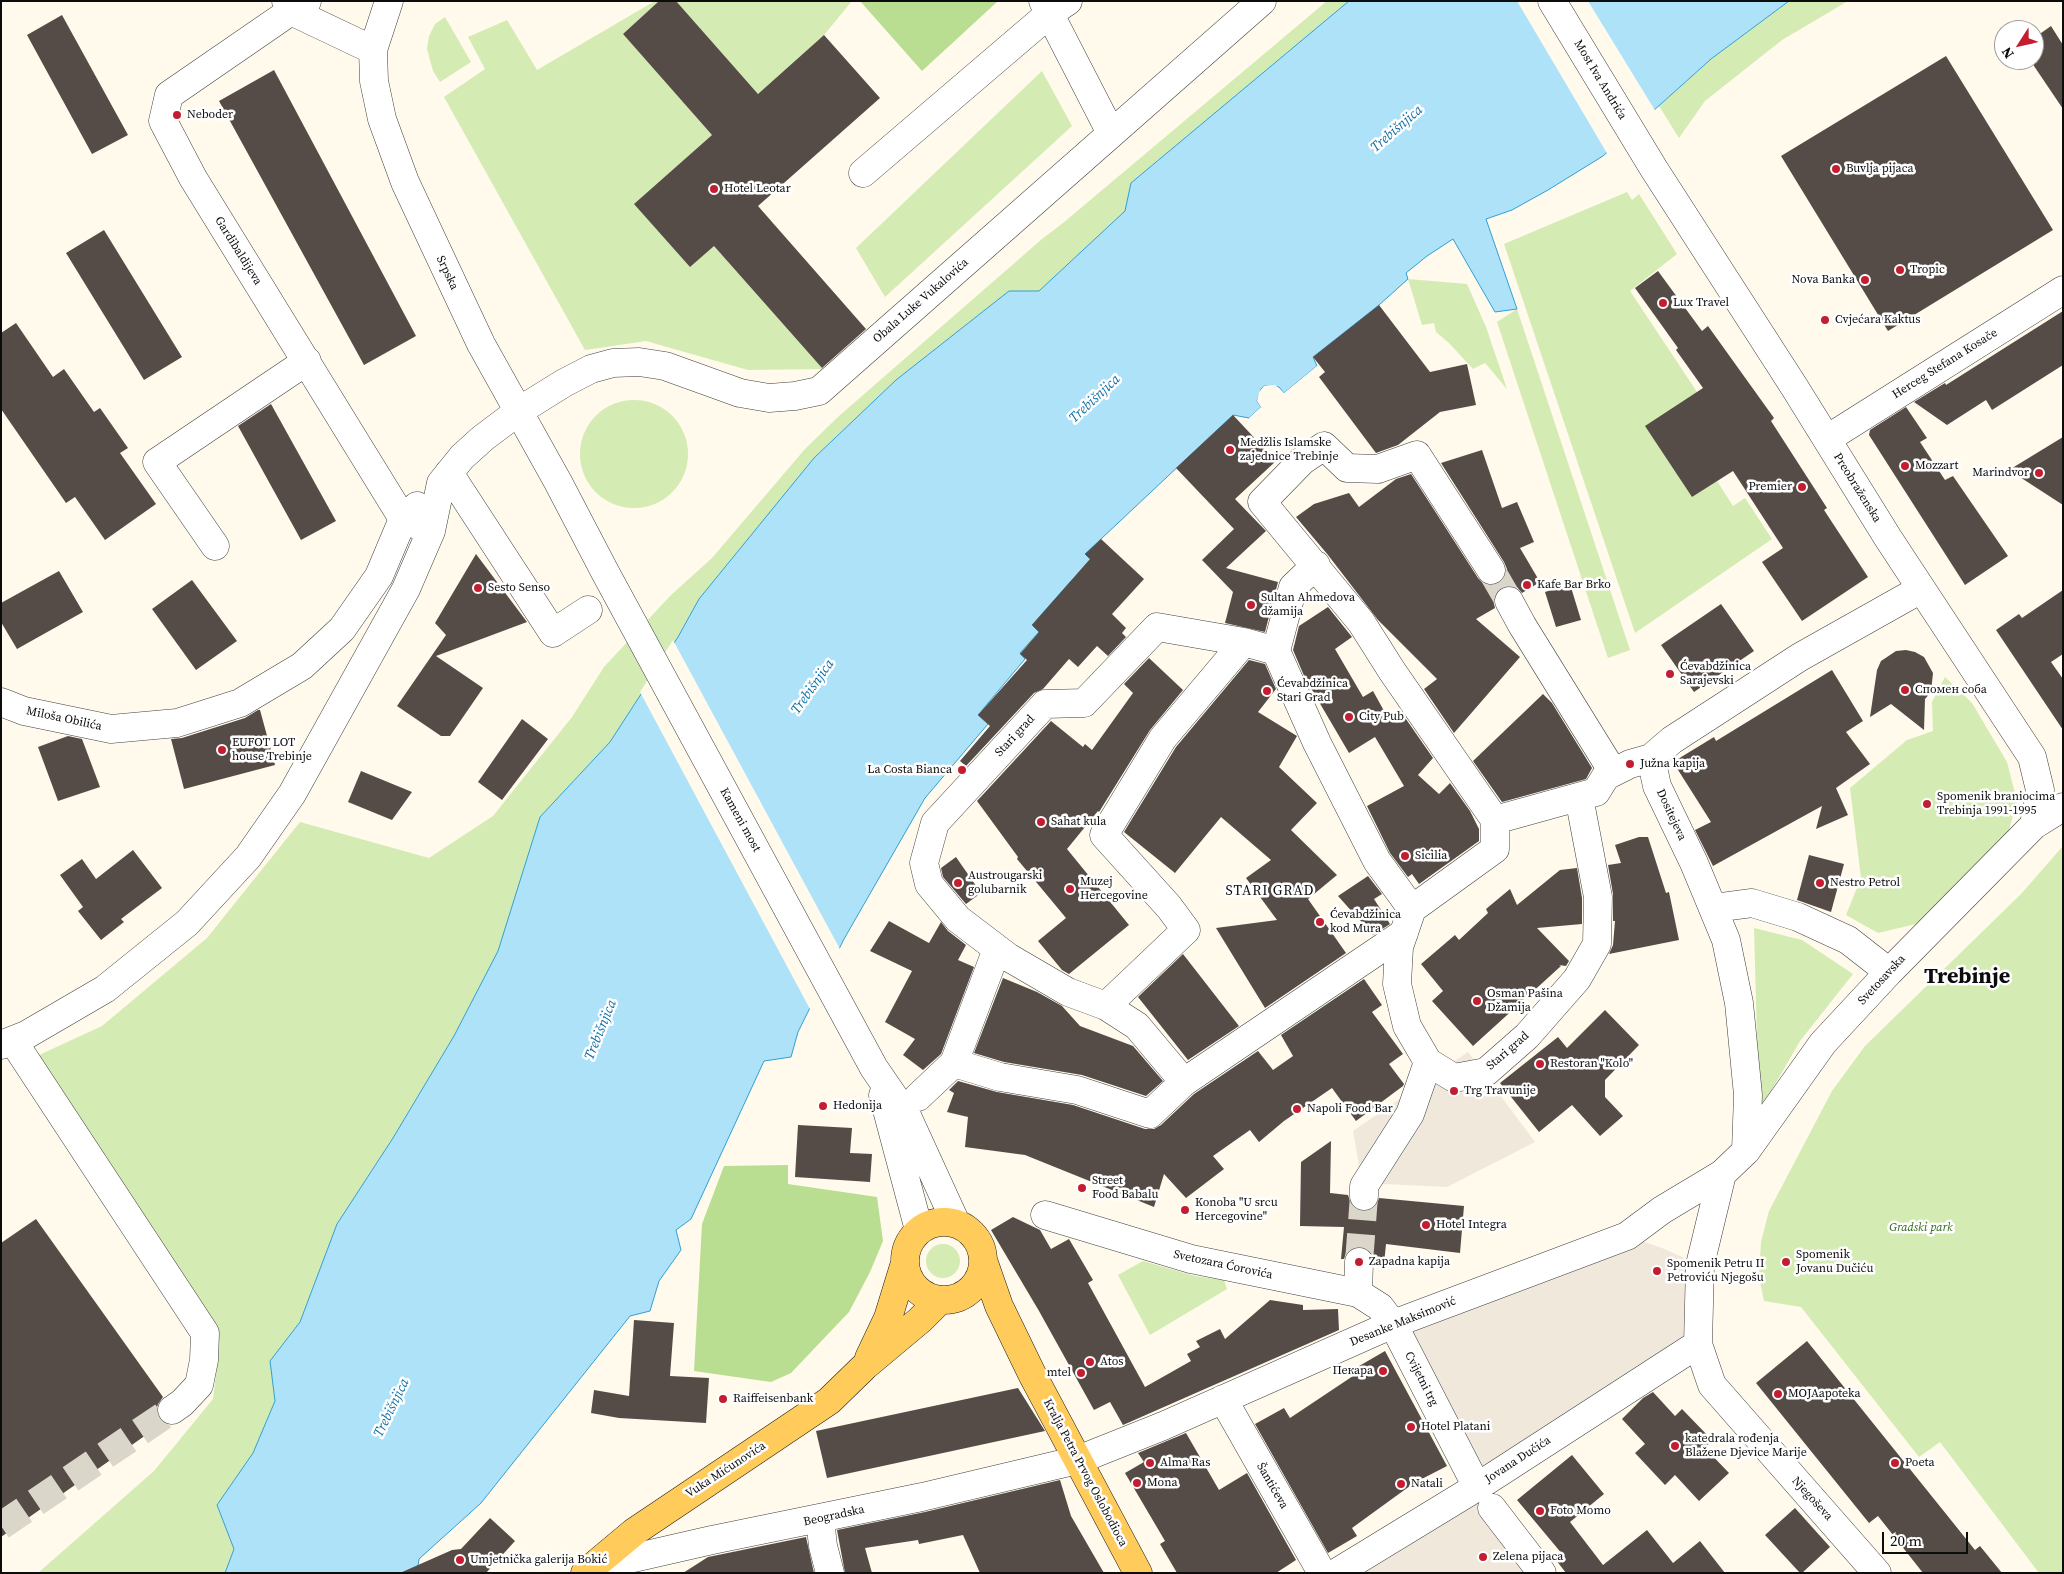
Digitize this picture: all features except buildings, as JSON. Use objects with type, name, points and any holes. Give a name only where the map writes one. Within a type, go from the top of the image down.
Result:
[{"type":"main road","points":[[944,1221],[956,1223],[968,1229],[976,1238],[982,1250],[984,1262],[999,1306],[1032,1374],[1000,1329],[983,1310],[952,1297],[928,1297],[916,1289],[908,1279],[904,1266],[905,1252],[910,1240],[919,1230],[930,1223],[944,1221]]},
{"type":"main road","points":[[952,1297],[975,1286],[981,1275],[984,1262]]},
{"type":"main road","name":"Vuka Mićunovića","points":[[865,1366],[888,1318],[904,1266]]},
{"type":"main road","name":"Vuka Mićunovića","points":[[588,1571],[634,1532],[829,1401],[865,1366],[920,1320],[952,1297]]},
{"type":"main road","name":"Kralja Petra Prvog Oslobodioca","points":[[1032,1374],[1138,1573]]},
{"type":"street","name":"Srpska","points":[[389,1],[373,50],[374,81],[382,119],[406,182],[481,344],[605,572]]},
{"type":"street","name":"Obala Luke Vukalovića","points":[[445,478],[462,457],[483,438],[519,411],[571,379],[592,369],[613,363],[639,362],[665,366],[740,393],[769,398],[795,396],[819,391],[1262,1]]},
{"type":"street","name":"Most Iva Andrića","points":[[1552,1],[1648,158]]},
{"type":"street","points":[[294,4],[373,50]]},
{"type":"street","name":"Gardibaldijeva","points":[[294,4],[169,95],[163,121],[193,178],[403,519]]},
{"type":"street","points":[[863,173],[1053,5],[1111,133]]},
{"type":"street","name":"Preobraženska","points":[[1648,158],[1921,589],[2032,757],[2040,790],[2034,825]]},
{"type":"street","name":"Herceg Stefana Kosače","points":[[1827,439],[2063,290]]},
{"type":"street","points":[[214,546],[157,462],[307,361]]},
{"type":"street","points":[[954,1063],[1000,1077],[1078,1090],[1150,1114],[1184,1082],[1408,921],[1495,849],[1495,820],[1392,671],[1361,622],[1316,565],[1262,502],[1302,461],[1324,446],[1347,468],[1378,469],[1417,455],[1491,570]]},
{"type":"street","points":[[172,1410],[182,1403],[199,1384],[204,1360],[205,1333],[7,1043],[26,1035],[105,989],[187,923],[248,857],[292,794],[406,589],[431,531],[445,478]]},
{"type":"street","points":[[445,478],[553,633],[588,610]]},
{"type":"street","name":"Miloša Obilića","points":[[9,712],[111,729],[177,723],[240,703],[302,666],[342,629],[380,576],[403,519],[445,478]]},
{"type":"street","points":[[403,519],[431,531]]},
{"type":"street","points":[[1316,565],[1293,586],[1276,650],[1317,742],[1408,921]]},
{"type":"street","name":"Kameni most","points":[[605,572],[874,1068]]},
{"type":"street","points":[[1495,820],[1596,792],[1606,776],[1630,764],[1652,758],[1672,740],[1800,658],[1921,589]]},
{"type":"street","points":[[1509,601],[1613,772]]},
{"type":"street","name":"Stari grad","points":[[1184,1082],[1137,1026],[1106,1006],[1068,992],[1008,957],[958,919],[929,884],[924,864],[935,823],[1045,704],[1084,703],[1157,627],[1244,642],[1276,650]]},
{"type":"street","points":[[1106,1006],[1186,930],[1169,907],[1104,835],[1163,738],[1244,642]]},
{"type":"street","name":"Dositejeva","points":[[1652,758],[1657,786],[1714,908],[1726,940],[1739,1003],[1748,1095],[1746,1151]]},
{"type":"street","name":"Stari grad","points":[[1408,921],[1399,948],[1397,984],[1407,1026],[1428,1062],[1454,1078],[1486,1072],[1527,1036],[1570,986],[1597,944],[1598,897],[1579,797]]},
{"type":"street","name":"Svetosavska","points":[[1722,1174],[1746,1151],[1823,1043],[1889,972],[2034,825],[2063,806]]},
{"type":"street","points":[[1714,908],[1752,903],[1798,917],[1848,940],[1889,972]]},
{"type":"street","points":[[918,1097],[954,1063],[997,950]]},
{"type":"street","points":[[1364,1196],[1364,1186],[1410,1114],[1428,1062]]},
{"type":"street","points":[[874,1068],[907,1116],[956,1223]]},
{"type":"street","points":[[874,1068],[919,1230]]},
{"type":"street","name":"Desanke Maksimović","points":[[1078,1460],[1163,1426],[1393,1324],[1626,1236],[1662,1210],[1722,1174]]},
{"type":"street","name":"Njegoševa","points":[[1722,1174],[1700,1265],[1698,1344],[1712,1385],[1867,1569]]},
{"type":"street","name":"Svetozara Ćorovića","points":[[1046,1215],[1190,1259],[1358,1293],[1380,1307],[1393,1324]]},
{"type":"street","points":[[1358,1293],[1359,1262]]},
{"type":"street","name":"Cvijetni trg","points":[[1393,1324],[1484,1498],[1542,1573]]},
{"type":"street","name":"Jovana Dučića","points":[[1336,1573],[1484,1498],[1698,1344]]},
{"type":"street","name":"Šantićeva","points":[[1223,1399],[1322,1573]]},
{"type":"street","name":"Beogradska","points":[[588,1571],[660,1562],[712,1540],[820,1519],[1013,1477],[1078,1460]]},
{"type":"street","points":[[820,1519],[823,1546],[830,1573]]},
{"type":"green space","points":[[655,1],[659,1],[623,34],[712,135],[634,204],[714,246],[823,369],[748,370],[646,341],[585,350],[444,97],[485,69],[468,37],[507,20],[537,70]]},
{"type":"green space","points":[[676,1],[852,1],[824,35],[758,94]]},
{"type":"green space","points":[[860,1],[998,1],[922,71]]},
{"type":"green space","points":[[1327,1],[1349,1],[1131,183],[1126,211],[1039,291],[1009,291],[896,380],[814,458],[699,599],[678,637],[610,742],[540,817],[498,951],[454,1036],[393,1138],[337,1224],[300,1322],[270,1361],[275,1401],[253,1453],[217,1505],[234,1549],[225,1573],[38,1573],[154,1471],[213,1399],[218,1358],[24,1062],[102,1026],[207,938],[300,822],[429,858],[493,816],[572,717],[604,667],[670,596],[712,558],[805,449],[839,416],[1042,239]]},
{"type":"green space","points":[[1789,1],[1848,1],[1782,40],[1705,101],[1679,138],[1659,106],[1711,59]]},
{"type":"green space","points":[[445,17],[471,62],[440,82],[433,71],[427,49],[429,36],[435,24]]},
{"type":"green space","points":[[1042,71],[1072,126],[885,297],[856,248]]},
{"type":"green space","points":[[1627,192],[1632,200],[1639,194],[1677,254],[1630,291],[1697,392],[1646,426],[1692,497],[1717,481],[1733,506],[1745,498],[1772,539],[1635,633],[1504,244]]},
{"type":"green space","points":[[1408,279],[1467,284],[1486,327],[1507,389],[1485,363],[1473,369],[1436,332],[1434,323],[1422,325]]},
{"type":"green space","points":[[1517,309],[1630,650],[1608,658],[1497,322]]},
{"type":"green space","points":[[634,400],[655,404],[672,416],[684,433],[688,454],[684,475],[672,492],[655,504],[634,508],[613,504],[596,492],[584,475],[580,454],[584,433],[596,416],[613,404]]},
{"type":"green space","points":[[1945,677],[1972,703],[2007,762],[2017,801],[2008,834],[1920,923],[1878,933],[1846,915],[1861,878],[1850,788],[1907,740],[1933,731],[1932,702]]},
{"type":"green space","name":"Gradski park","points":[[2063,846],[2063,1573],[2039,1573],[1940,1442],[1919,1457],[1801,1307],[1764,1301],[1759,1277],[1761,1242],[1769,1211],[1832,1091],[1865,1046],[2021,894]]},
{"type":"green space","points":[[1754,928],[1802,940],[1853,974],[1800,1041],[1759,1112]]},
{"type":"green space","points":[[788,1165],[788,1184],[877,1197],[883,1241],[870,1272],[849,1312],[791,1373],[771,1382],[694,1371],[702,1224],[724,1166]]},
{"type":"green space","points":[[943,1244],[950,1245],[955,1249],[959,1254],[959,1268],[955,1273],[950,1277],[943,1278],[936,1277],[931,1273],[927,1268],[926,1261],[927,1254],[931,1249],[936,1245]]},
{"type":"green space","points":[[1143,1261],[1195,1276],[1224,1280],[1227,1289],[1150,1335],[1118,1275]]},
{"type":"shaded area","name":"Trg Travunije","points":[[1468,1052],[1535,1142],[1447,1187],[1362,1183],[1353,1131]]},
{"type":"shaded area","points":[[1627,1236],[1662,1248],[1700,1265],[1698,1344],[1477,1487],[1393,1324]]},
{"type":"shaded area","points":[[1477,1487],[1542,1573],[1336,1573]]},
{"type":"water","name":"Trebišnjica","points":[[1349,1],[1789,1],[1711,59],[1603,156],[1512,210],[1486,219],[1517,309],[1495,312],[1453,239],[1406,273],[1408,279],[1379,305],[1313,357],[1317,366],[1284,393],[1279,387],[1264,386],[1257,401],[1261,407],[1249,418],[1233,415],[1085,554],[1098,567],[1072,580],[1032,625],[1039,632],[1020,653],[1025,659],[978,715],[988,724],[925,798],[844,939],[798,1032],[791,1057],[764,1061],[691,1219],[676,1230],[681,1250],[659,1281],[650,1311],[630,1316],[481,1503],[419,1559],[417,1573],[225,1573],[234,1549],[217,1505],[253,1453],[275,1401],[270,1361],[300,1322],[337,1224],[393,1138],[454,1036],[498,951],[540,817],[610,742],[678,637],[699,599],[814,458],[896,380],[1009,291],[1039,291],[1125,211],[1131,183]]},
{"type":"pier","points":[[1517,1],[1588,1],[1656,112],[1608,155]]},
{"type":"pier","points":[[1317,366],[1318,368],[1285,396],[1274,387],[1266,389],[1261,393],[1260,400],[1263,408],[1251,420],[1249,418],[1261,407],[1257,401],[1259,392],[1264,386],[1275,385],[1284,393]]},
{"type":"pier","points":[[673,640],[841,951],[811,1011],[640,692]]},
{"type":"tunnel","points":[[1491,570],[1509,601]]},
{"type":"tunnel","points":[[1359,1262],[1364,1196]]},
{"type":"tunnel","points":[[1,1526],[172,1410]]},
{"type":"place","name":"Neboder","points":[[177,115]]},
{"type":"place","name":"Buvlja pijaca","points":[[1836,169]]},
{"type":"place","name":"Hotel Leotar","points":[[714,189]]},
{"type":"place","name":"Tropic","points":[[1900,270]]},
{"type":"place","name":"Nova Banka","points":[[1865,280]]},
{"type":"place","name":"Lux Travel","points":[[1663,303]]},
{"type":"place","name":"Cvjećara Kaktus","points":[[1825,320]]},
{"type":"place","name":"Medžlis Islamske zajednice Trebinje","points":[[1230,450]]},
{"type":"place","name":"Mozzart","points":[[1905,466]]},
{"type":"place","name":"Marindvor","points":[[2039,473]]},
{"type":"place","name":"Premier","points":[[1802,487]]},
{"type":"place","name":"Kafe Bar Brko","points":[[1527,585]]},
{"type":"place","name":"Sesto Senso","points":[[478,588]]},
{"type":"place","name":"Sultan Ahmedova džamija","points":[[1251,605]]},
{"type":"place","name":"Ćevabdžinica Sarajevski","points":[[1670,674]]},
{"type":"place","name":"Спомен соба","points":[[1905,690]]},
{"type":"place","name":"Ćevabdžinica Stari Grad","points":[[1267,691]]},
{"type":"place","name":"City Pub","points":[[1349,717]]},
{"type":"place","name":"EUFOT LOT house Trebinje","points":[[222,750]]},
{"type":"place","name":"Južna kapija","points":[[1630,764]]},
{"type":"place","name":"La Costa Bianca","points":[[962,770]]},
{"type":"place","name":"Spomenik braniocima Trebinja 1991-1995","points":[[1927,804]]},
{"type":"place","name":"Sahat kula","points":[[1041,822]]},
{"type":"place","name":"Sicilia","points":[[1405,856]]},
{"type":"place","name":"Austrougarski golubarnik","points":[[958,883]]},
{"type":"place","name":"Nestro Petrol","points":[[1820,883]]},
{"type":"place","name":"Muzej Hercegovine","points":[[1070,889]]},
{"type":"place","name":"Ćevabdžinica kod Mura","points":[[1320,922]]},
{"type":"place","name":"Osman Pašina Džamija","points":[[1477,1001]]},
{"type":"place","name":"Restoran \"Kolo\"","points":[[1540,1064]]},
{"type":"place","name":"Trg Travunije","points":[[1454,1091]]},
{"type":"place","name":"Hedonija","points":[[823,1106]]},
{"type":"place","name":"Napoli Food Bar","points":[[1297,1109]]},
{"type":"place","name":"Street Food Babalu","points":[[1082,1188]]},
{"type":"place","name":"Konoba \"U srcu Hercegovine\"","points":[[1185,1210]]},
{"type":"place","name":"Hotel Integra","points":[[1426,1225]]},
{"type":"place","name":"Zapadna kapija","points":[[1359,1262]]},
{"type":"place","name":"Spomenik Jovanu Dučiću","points":[[1786,1262]]},
{"type":"place","name":"Spomenik Petru II Petroviću Njegošu","points":[[1657,1271]]},
{"type":"place","name":"Atos","points":[[1090,1362]]},
{"type":"place","name":"Пекара","points":[[1383,1371]]},
{"type":"place","name":"mtel","points":[[1081,1373]]},
{"type":"place","name":"MOJAapoteka","points":[[1778,1394]]},
{"type":"place","name":"Raiffeisenbank","points":[[723,1399]]},
{"type":"place","name":"Hotel Platani","points":[[1411,1427]]},
{"type":"place","name":"katedrala rođenja Blažene Djevice Marije","points":[[1675,1446]]},
{"type":"place","name":"Alma Ras","points":[[1150,1463]]},
{"type":"place","name":"Poeta","points":[[1895,1463]]},
{"type":"place","name":"Mona","points":[[1137,1483]]},
{"type":"place","name":"Natali","points":[[1401,1484]]},
{"type":"place","name":"Foto Momo","points":[[1540,1511]]},
{"type":"place","name":"Zelena pijaca","points":[[1483,1557]]},
{"type":"place","name":"Umjetnička galerija Bokić","points":[[460,1560]]},
{"type":"district","name":"STARI GRAD","points":[[1270,891]]},
{"type":"district","name":"Trebinje","points":[[1967,977]]}]
